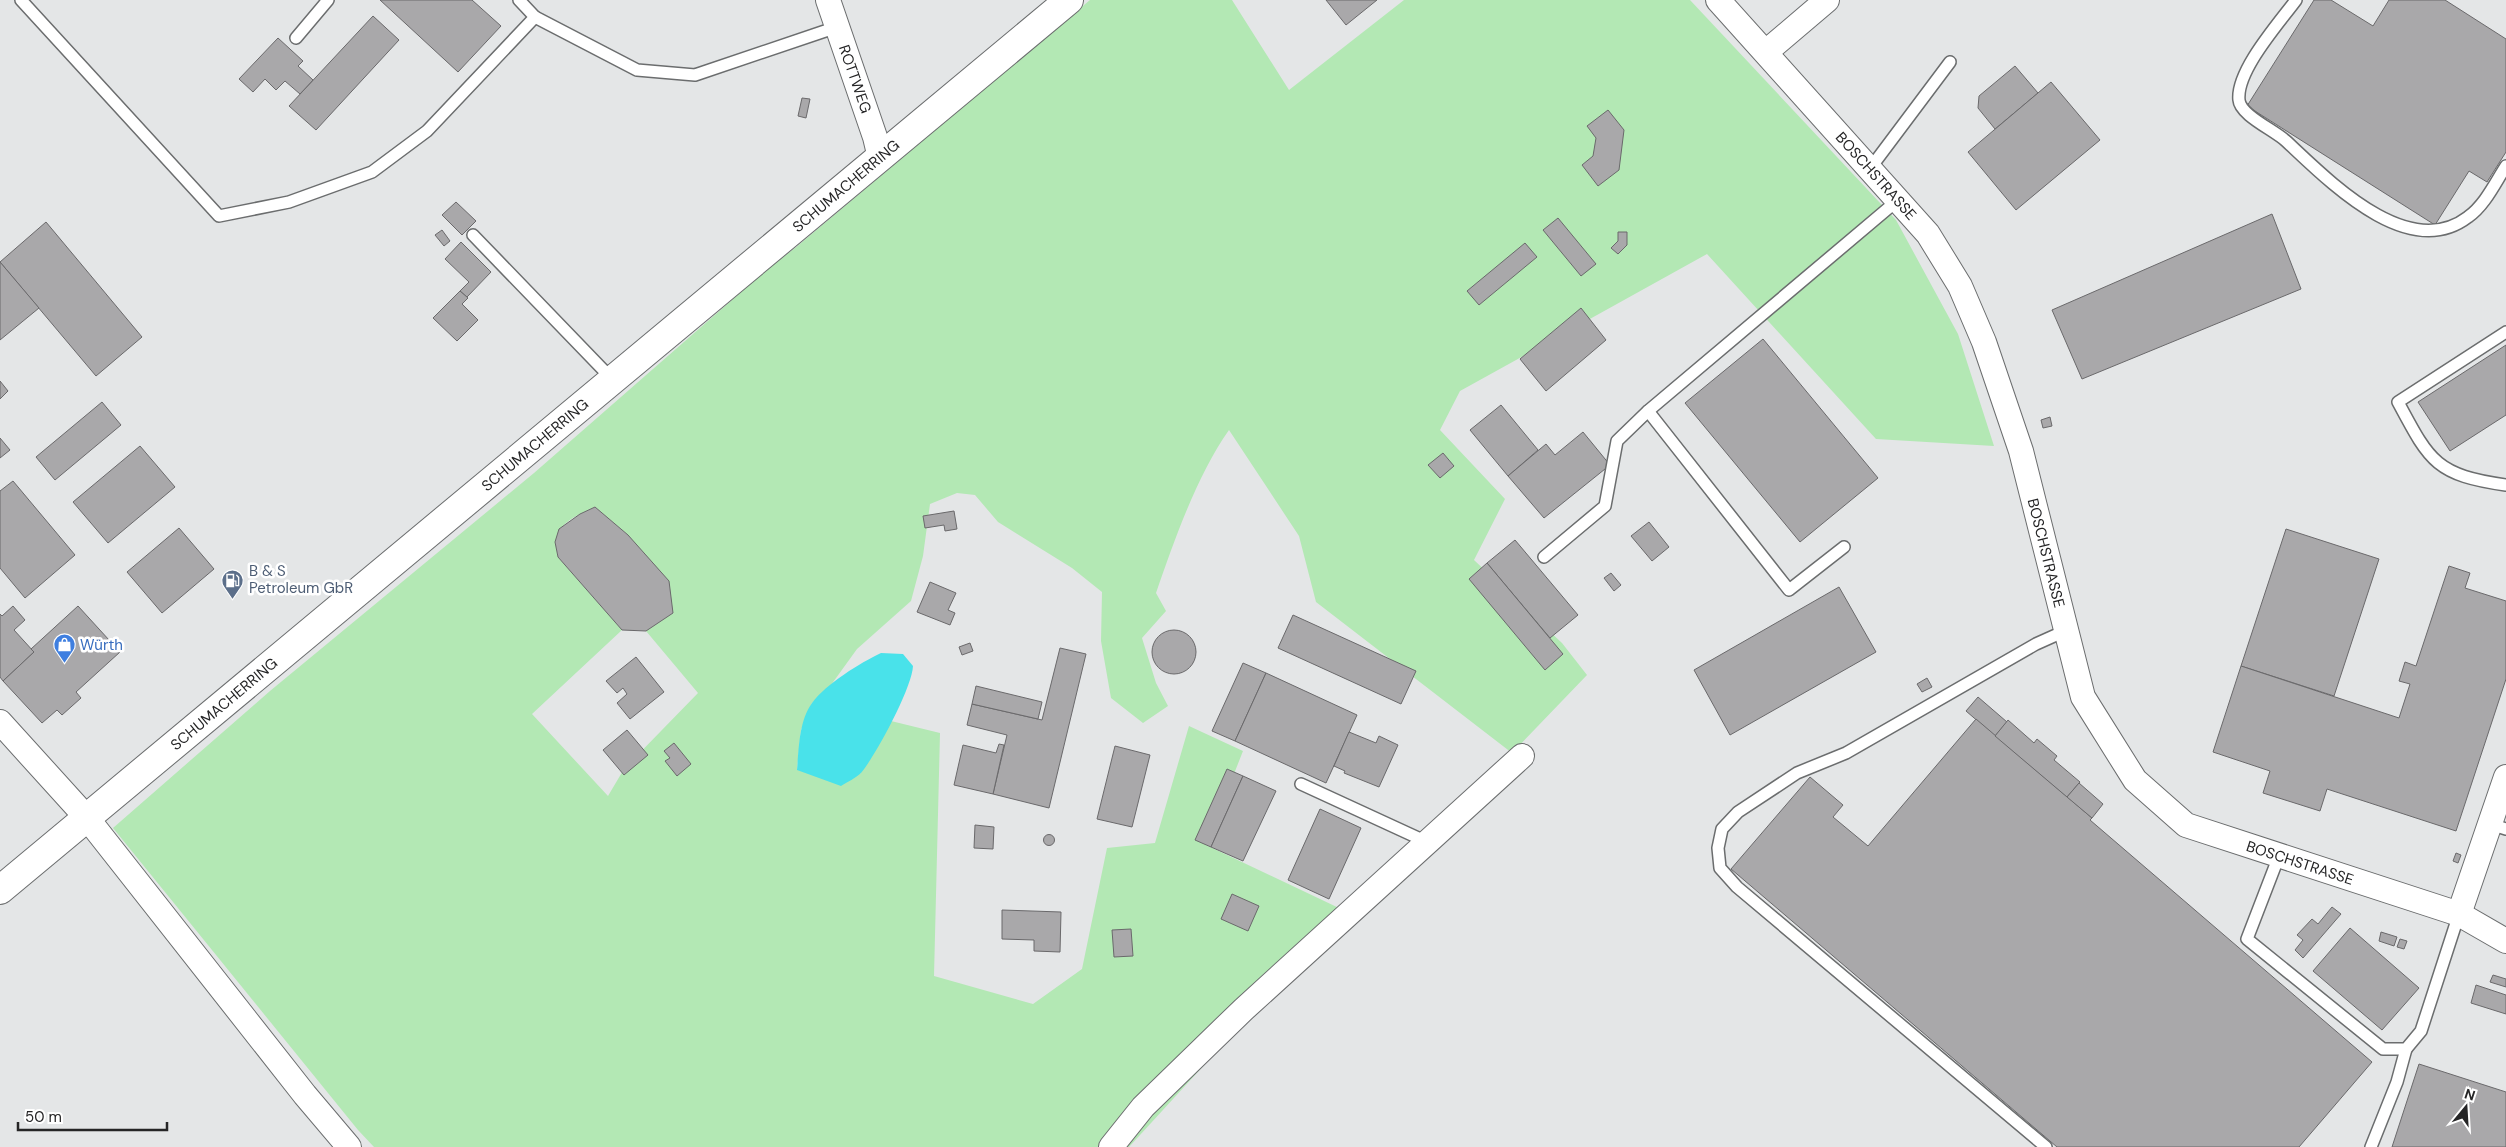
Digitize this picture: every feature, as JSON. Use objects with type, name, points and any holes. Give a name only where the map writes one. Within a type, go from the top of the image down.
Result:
[{"type":"main road","name":"SCHUMACHERRING","points":[[0,890],[1069,0]]},
{"type":"street","name":"ROTTWEG","points":[[828,0],[880,158]]},
{"type":"street","name":"BOSCHSTRASSE","points":[[1718,0],[1928,234],[1960,286],[1984,342],[2021,451],[2083,697],[2134,780],[2186,826],[2459,914],[2506,941]]},
{"type":"street","points":[[1766,52],[1827,0]]},
{"type":"street","points":[[0,722],[87,818],[305,1095],[349,1147]]},
{"type":"street","points":[[1111,1147],[1143,1107],[1244,1009],[1522,756]]},
{"type":"street","points":[[2459,914],[2498,826],[2505,785]]},
{"type":"lane","points":[[22,0],[219,216],[289,202],[372,172],[427,130],[535,17]]},
{"type":"lane","points":[[296,38],[328,0]]},
{"type":"lane","points":[[519,0],[535,17],[637,70],[695,75],[837,27]]},
{"type":"lane","points":[[2296,0],[2255,56],[2241,84],[2238,98],[2240,108],[2246,114],[2283,139],[2313,166],[2378,217],[2403,228],[2417,230],[2445,229],[2468,217],[2486,198],[2506,166]]},
{"type":"lane","points":[[1869,170],[1950,62]]},
{"type":"lane","points":[[1544,557],[1605,506],[1617,441],[1648,411],[1898,200]]},
{"type":"lane","points":[[473,234],[613,380]]},
{"type":"lane","points":[[2506,332],[2398,402],[2418,440],[2438,465],[2460,476],[2506,485]]},
{"type":"lane","points":[[1648,411],[1789,590],[1844,547]]},
{"type":"lane","points":[[2046,1147],[1736,887],[1720,868],[1718,848],[1722,829],[1738,812],[1797,773],[1846,753],[2036,644],[2065,631]]},
{"type":"lane","points":[[1301,784],[1427,842]]},
{"type":"lane","points":[[2279,856],[2247,939],[2383,1049],[2406,1049]]},
{"type":"lane","points":[[2371,1147],[2397,1082],[2406,1049],[2421,1031],[2459,914]]},
{"type":"green space","points":[[1090,0],[1232,0],[1289,90],[1404,0],[1690,0],[1896,220],[1958,334],[1994,446],[1876,439],[1707,254],[1460,391],[1440,430],[1505,499],[1474,560],[1562,643],[1587,675],[1512,753],[1316,602],[1299,536],[1229,430],[1217,448],[1197,488],[1156,593],[1166,611],[1142,638],[1156,683],[1168,706],[1143,723],[1111,698],[1101,641],[1102,592],[1072,568],[998,522],[975,495],[957,493],[930,504],[923,556],[911,601],[857,649],[831,685],[812,703],[801,730],[797,769],[860,774],[891,721],[940,733],[934,976],[1033,1004],[1082,969],[1107,848],[1155,843],[1189,726],[1243,751],[1206,845],[1360,918],[1239,1027],[1129,1147],[374,1147],[358,1130],[113,828],[270,691],[534,473],[771,266],[795,248]],"holes":[[[595,507],[628,535],[673,613],[646,631],[698,693],[624,769],[608,796],[532,714],[622,630],[558,557],[557,538],[560,531],[570,520]]]},
{"type":"water","points":[[881,653],[903,654],[913,666],[907,689],[900,705],[868,764],[859,775],[841,786],[797,770],[802,726],[812,703],[844,675]]},
{"type":"building","points":[[380,0],[472,0],[501,26],[458,72]]},
{"type":"building","points":[[1326,0],[1377,0],[1346,25]]},
{"type":"building","points":[[2314,0],[2331,0],[2373,26],[2389,0],[2445,0],[2506,39],[2506,152],[2487,182],[2469,171],[2435,225],[2247,106]]},
{"type":"building","points":[[373,16],[399,40],[316,130],[289,106]]},
{"type":"building","points":[[278,38],[303,61],[298,66],[313,80],[300,94],[285,81],[276,90],[265,79],[253,92],[239,79]]},
{"type":"building","points":[[2015,66],[2038,93],[1995,129],[1978,108],[1979,96]]},
{"type":"building","points":[[2051,82],[2100,140],[2016,210],[1968,152]]},
{"type":"building","points":[[802,98],[810,99],[806,118],[798,116]]},
{"type":"building","points":[[1608,110],[1624,130],[1619,170],[1598,186],[1582,165],[1593,156],[1596,138],[1587,126]]},
{"type":"building","points":[[456,202],[476,221],[462,235],[442,215]]},
{"type":"building","points":[[2272,214],[2301,289],[2082,379],[2052,310]]},
{"type":"building","points":[[1558,218],[1596,264],[1581,276],[1543,230]]},
{"type":"building","points":[[46,222],[142,337],[96,376],[0,262]]},
{"type":"building","points":[[442,230],[450,241],[444,246],[435,235]]},
{"type":"building","points":[[1618,232],[1627,232],[1627,245],[1618,254],[1611,248],[1618,241]]},
{"type":"building","points":[[461,242],[491,272],[467,297],[460,291],[469,282],[445,259]]},
{"type":"building","points":[[1525,243],[1537,257],[1479,305],[1467,291]]},
{"type":"building","points":[[0,262],[39,308],[0,340]]},
{"type":"building","points":[[460,291],[468,298],[462,304],[478,320],[457,341],[433,318]]},
{"type":"building","points":[[1581,308],[1606,340],[1546,391],[1520,359]]},
{"type":"building","points":[[1763,339],[1878,478],[1800,542],[1685,403]]},
{"type":"building","points":[[2506,345],[2506,415],[2450,451],[2418,402]]},
{"type":"building","points":[[0,381],[8,391],[0,399]]},
{"type":"building","points":[[102,402],[121,425],[55,480],[36,457]]},
{"type":"building","points":[[1501,405],[1538,450],[1508,476],[1470,430]]},
{"type":"building","points":[[2050,417],[2052,426],[2043,428],[2041,420]]},
{"type":"building","points":[[1583,432],[1610,465],[1544,518],[1508,476],[1546,444],[1555,455]]},
{"type":"building","points":[[0,438],[10,450],[0,458]]},
{"type":"building","points":[[140,446],[175,487],[108,543],[73,502]]},
{"type":"building","points":[[1443,453],[1454,466],[1440,478],[1428,465]]},
{"type":"building","points":[[13,481],[75,555],[25,598],[0,568],[0,491]]},
{"type":"building","points":[[595,507],[628,535],[669,581],[673,613],[646,631],[622,630],[558,557],[555,542],[559,529],[580,514]]},
{"type":"building","points":[[954,511],[957,529],[945,531],[944,525],[925,528],[923,516]]},
{"type":"building","points":[[1649,522],[1669,547],[1652,561],[1631,536]]},
{"type":"building","points":[[179,528],[214,569],[162,613],[127,572]]},
{"type":"building","points":[[2286,529],[2379,559],[2334,696],[2241,666]]},
{"type":"building","points":[[1515,540],[1578,615],[1550,638],[1487,563]]},
{"type":"building","points":[[1487,563],[1563,654],[1545,670],[1469,579]]},
{"type":"building","points":[[2449,566],[2470,573],[2465,588],[2506,601],[2506,679],[2456,831],[2327,789],[2320,811],[2263,793],[2270,771],[2213,752],[2241,666],[2399,718],[2410,684],[2399,681],[2405,662],[2416,666]]},
{"type":"building","points":[[1611,573],[1621,585],[1614,591],[1604,578]]},
{"type":"building","points":[[930,582],[956,593],[948,610],[955,613],[950,625],[917,612]]},
{"type":"building","points":[[1839,587],[1876,652],[1730,735],[1694,670]]},
{"type":"building","points":[[13,606],[25,620],[14,630],[34,652],[3,681],[0,677],[0,614],[2,616]]},
{"type":"building","points":[[78,606],[120,652],[76,692],[81,698],[62,715],[57,710],[42,723],[3,681],[34,652],[31,649]]},
{"type":"building","points":[[1293,615],[1416,671],[1401,704],[1278,648]]},
{"type":"building","points":[[1174,630],[1186,634],[1192,640],[1196,652],[1192,664],[1186,670],[1174,674],[1162,670],[1156,664],[1152,652],[1156,640],[1162,634]]},
{"type":"building","points":[[970,643],[973,651],[962,655],[959,647]]},
{"type":"building","points":[[1060,648],[1086,654],[1049,808],[993,794],[1007,735],[967,725],[972,704],[1042,720]]},
{"type":"building","points":[[636,657],[664,692],[630,719],[617,703],[627,694],[623,688],[617,693],[606,681]]},
{"type":"building","points":[[1243,663],[1266,673],[1235,741],[1212,731]]},
{"type":"building","points":[[1266,673],[1357,715],[1326,783],[1235,741]]},
{"type":"building","points":[[1927,678],[1932,687],[1922,692],[1917,684]]},
{"type":"building","points":[[976,686],[1042,702],[1038,719],[972,704]]},
{"type":"building","points":[[1978,697],[2007,722],[1995,736],[1966,711]]},
{"type":"building","points":[[1976,719],[2092,818],[2090,820],[2372,1062],[2299,1147],[2057,1147],[1731,869],[1810,777],[1843,805],[1833,817],[1868,846]]},
{"type":"building","points":[[2008,720],[2034,743],[2037,739],[2057,756],[2054,760],[2080,782],[2067,797],[1995,736]]},
{"type":"building","points":[[627,730],[648,755],[624,775],[603,750]]},
{"type":"building","points":[[1349,732],[1376,743],[1379,736],[1398,745],[1379,787],[1344,773],[1345,771],[1334,766]]},
{"type":"building","points":[[674,743],[691,764],[677,776],[665,761],[670,758],[664,751]]},
{"type":"building","points":[[999,744],[1004,745],[993,794],[954,785],[963,745],[996,753]]},
{"type":"building","points":[[1115,746],[1150,755],[1132,827],[1097,819]]},
{"type":"building","points":[[1227,769],[1243,776],[1211,847],[1195,840]]},
{"type":"building","points":[[1243,776],[1276,791],[1243,861],[1211,847]]},
{"type":"building","points":[[2079,783],[2103,804],[2092,818],[2067,797]]},
{"type":"building","points":[[1320,809],[1361,828],[1329,899],[1288,880]]},
{"type":"building","points":[[975,825],[994,827],[993,849],[974,848]]},
{"type":"building","points":[[1049,834],[1055,840],[1049,846],[1043,840]]},
{"type":"building","points":[[2456,853],[2461,855],[2458,863],[2453,861]]},
{"type":"building","points":[[1232,894],[1259,906],[1248,931],[1221,919]]},
{"type":"building","points":[[2332,907],[2341,914],[2303,958],[2295,950],[2303,940],[2297,935],[2312,919],[2318,924]]},
{"type":"building","points":[[1002,910],[1061,912],[1060,952],[1034,951],[1034,940],[1002,939]]},
{"type":"building","points":[[2350,928],[2419,988],[2382,1030],[2313,971]]},
{"type":"building","points":[[1131,929],[1133,956],[1114,957],[1112,930]]},
{"type":"building","points":[[2381,932],[2397,937],[2394,946],[2379,941]]},
{"type":"building","points":[[2400,939],[2407,941],[2404,949],[2397,947]]},
{"type":"building","points":[[2493,975],[2506,979],[2506,987],[2490,982]]},
{"type":"building","points":[[2476,985],[2506,995],[2506,1014],[2471,1003]]},
{"type":"building","points":[[2419,1064],[2506,1092],[2506,1147],[2392,1147]]},
{"type":"place","name":"B & S Petroleum GbR","points":[[233,599]]},
{"type":"place","name":"Würth","points":[[64,664]]}]
